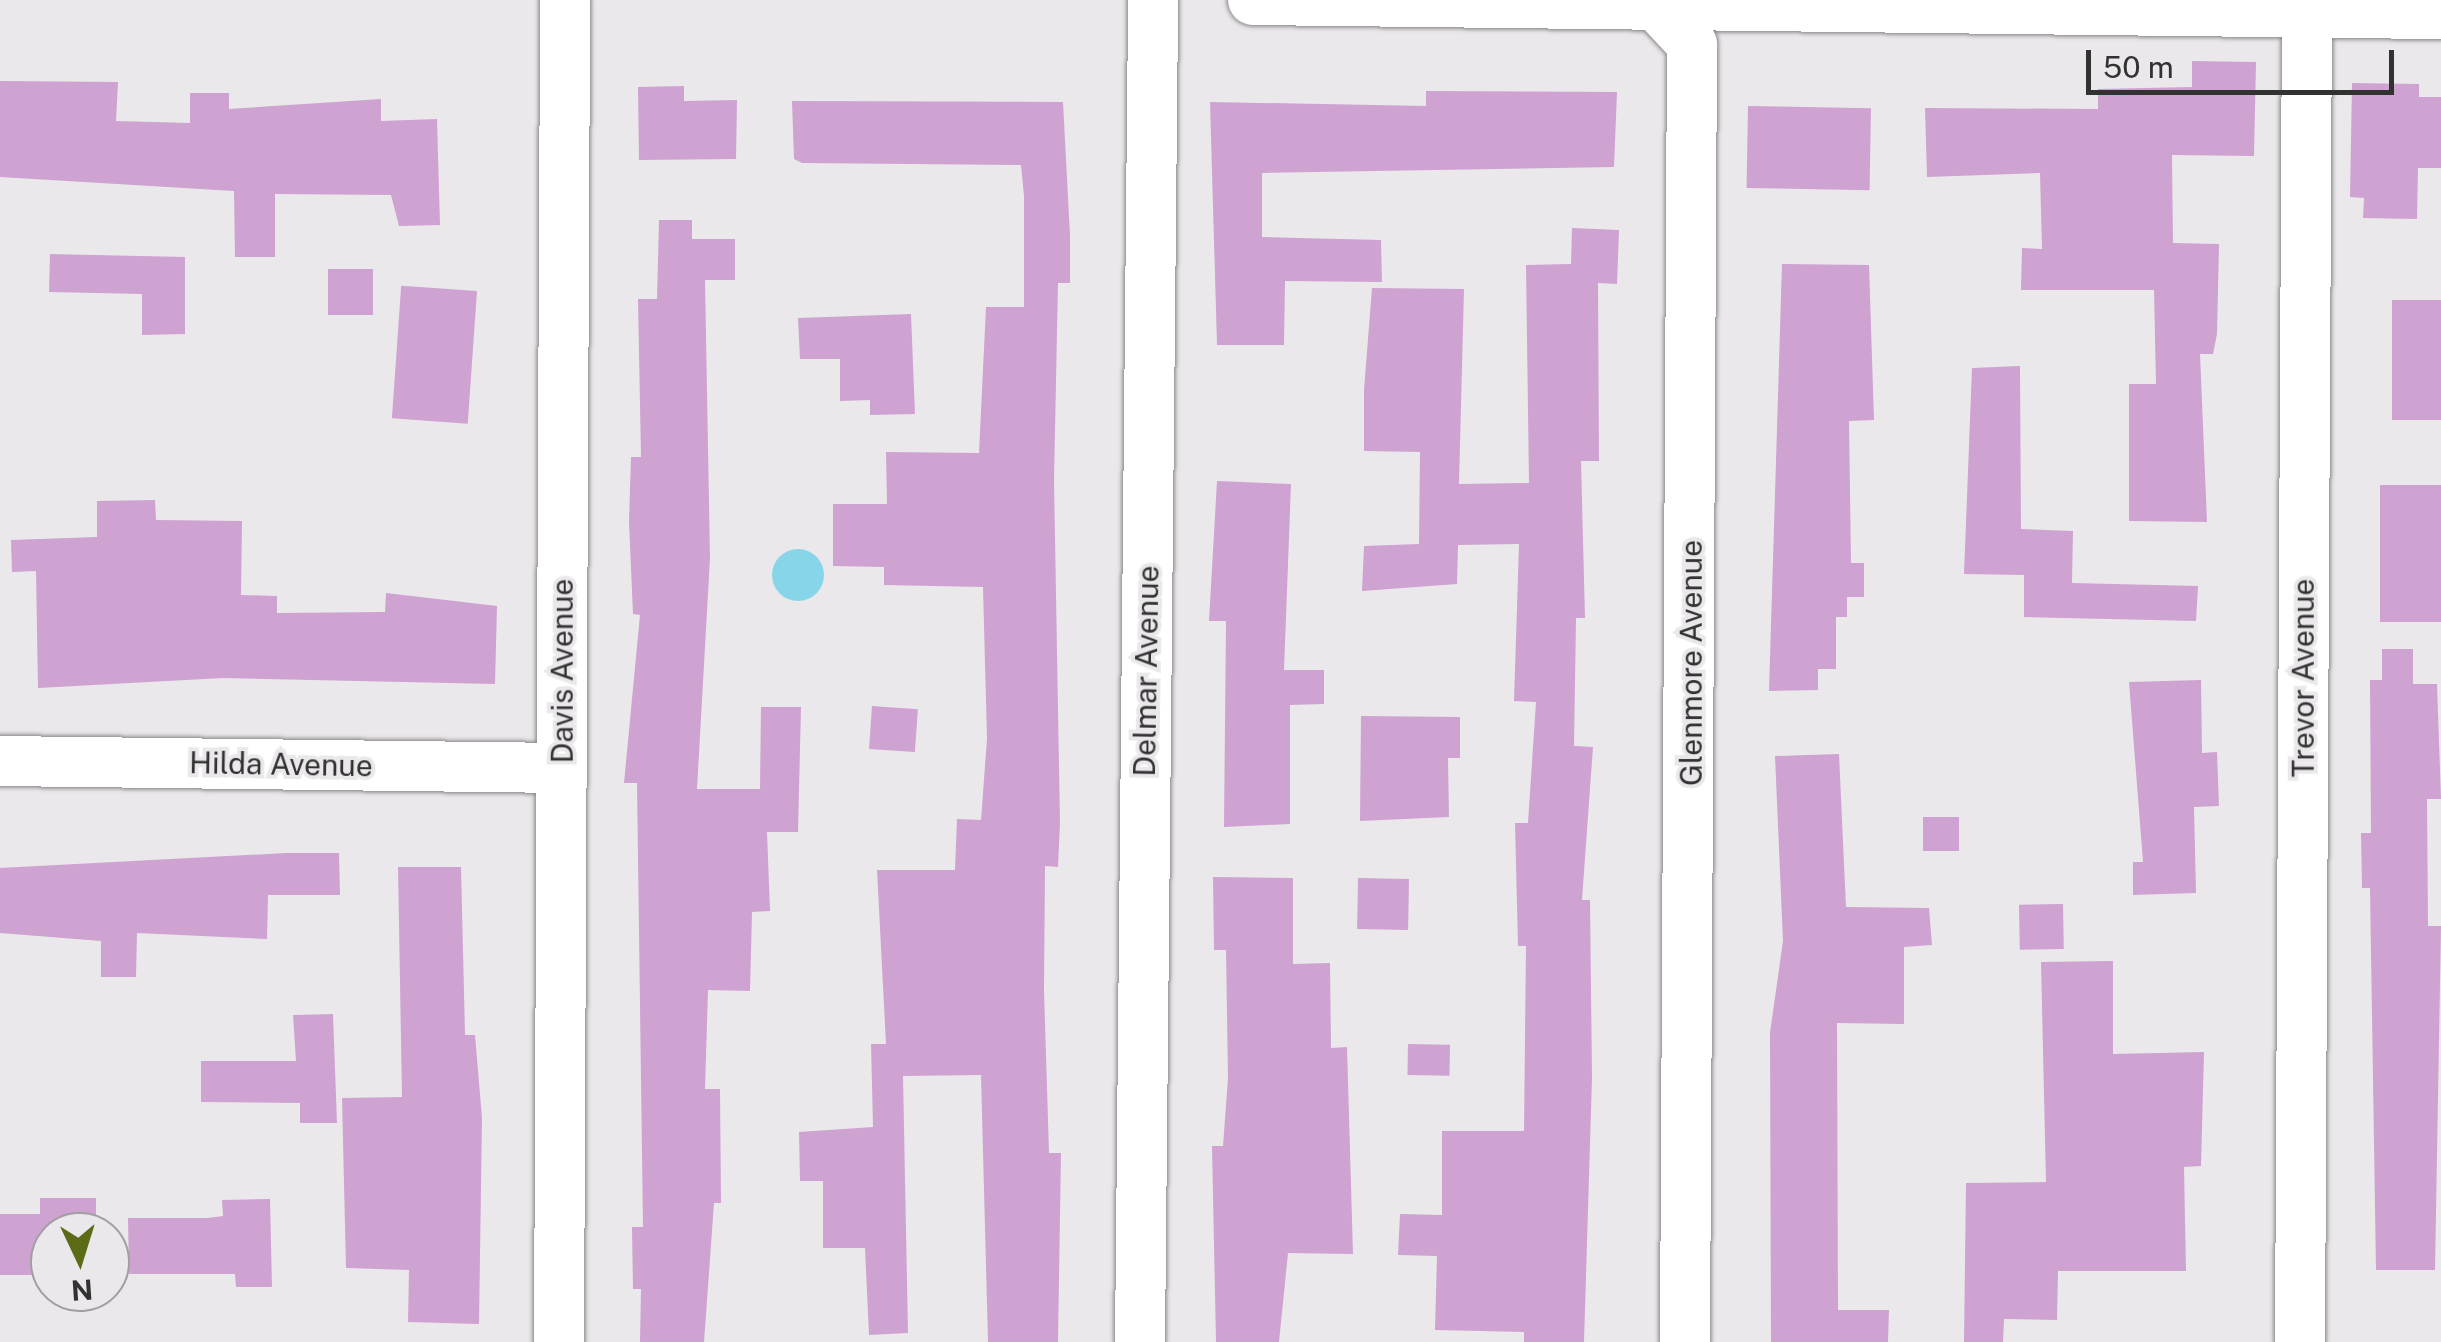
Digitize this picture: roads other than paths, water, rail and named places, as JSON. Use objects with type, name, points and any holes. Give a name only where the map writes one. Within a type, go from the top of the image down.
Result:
[{"type":"street","name":"Davis Avenue","points":[[559,1342],[565,0]]},
{"type":"street","name":"Delmar Avenue","points":[[1140,1342],[1152,0]]},
{"type":"street","points":[[1253,0],[1652,2],[2307,14],[2432,9]]},
{"type":"street","name":"Glenmore Avenue","points":[[1652,2],[1692,44],[1686,1342]]},
{"type":"street","name":"Trevor Avenue","points":[[2300,1342],[2307,14]]},
{"type":"street","name":"Hilda Avenue","points":[[0,760],[562,768]]},
{"type":"water","points":[[798,549],[817,556],[824,575],[817,594],[798,601],[779,594],[772,575],[779,556]]}]
